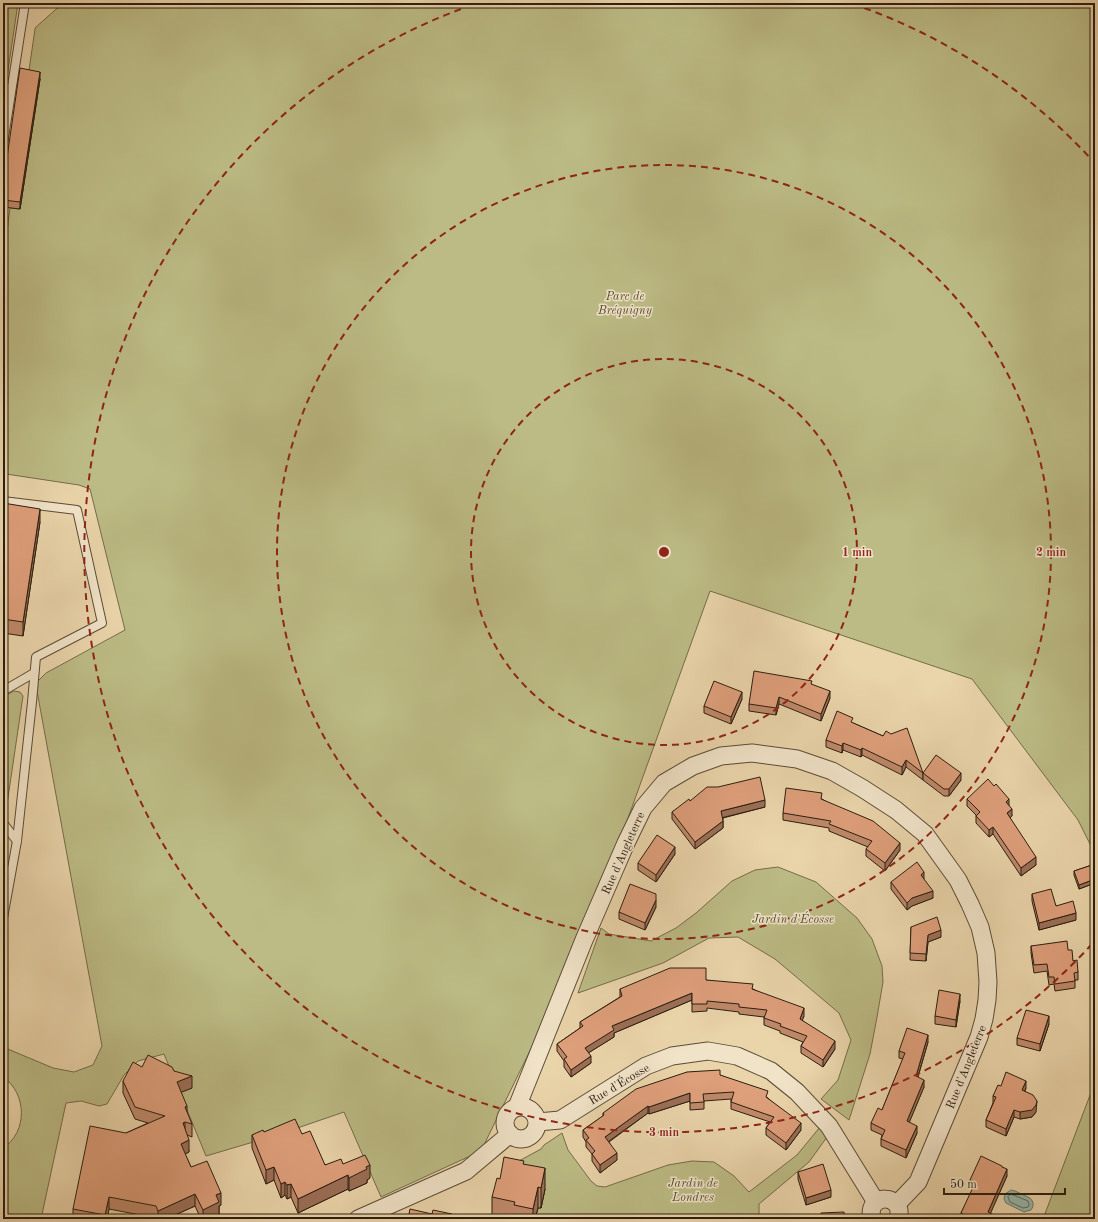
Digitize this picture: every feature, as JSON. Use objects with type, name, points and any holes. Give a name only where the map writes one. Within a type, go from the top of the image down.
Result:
[{"type":"street","name":"Rue d'Angleterre","points":[[517,1107],[584,940],[642,808],[664,783],[693,766],[721,756],[752,753],[797,759],[832,771],[862,788],[896,810],[925,834],[958,880],[980,927],[986,954],[988,982],[987,1000],[984,1019],[976,1044],[918,1182],[897,1212]]},
{"type":"street","name":"Rue d'Écosse","points":[[538,1122],[560,1120],[646,1066],[672,1056],[708,1051],[737,1056],[771,1071],[797,1092],[829,1126],[876,1202]]},
{"type":"street","points":[[517,1107],[522,1107],[528,1108],[536,1116],[538,1122],[533,1134],[528,1138],[521,1139],[515,1138],[510,1134],[506,1128],[505,1122],[511,1110],[517,1107]]},
{"type":"street","points":[[358,1219],[466,1171],[510,1134]]},
{"type":"street","points":[[872,1219],[871,1210],[876,1202],[885,1199],[893,1201],[897,1212]]},
{"type":"lane","points":[[3,144],[25,3]]},
{"type":"lane","points":[[3,501],[77,510],[102,623],[36,657],[17,841],[3,918]]},
{"type":"lane","points":[[3,691],[34,673]]},
{"type":"lane","points":[[3,824],[17,841]]},
{"type":"green space","points":[[6,3],[18,3],[3,104],[3,21]]},
{"type":"green space","name":"Parc de Bréquigny","points":[[63,3],[1095,3],[1095,854],[1078,820],[972,679],[710,591],[584,940],[481,1151],[381,1197],[344,1112],[277,1135],[206,1156],[164,1054],[138,1061],[124,1075],[107,1104],[99,1106],[81,1101],[66,1103],[41,1219],[3,1219],[3,1148],[11,1141],[17,1132],[21,1112],[17,1093],[11,1084],[3,1077],[3,1047],[53,1068],[74,1072],[93,1065],[102,1046],[37,691],[37,682],[46,673],[125,630],[90,489],[79,485],[6,474],[3,465],[3,262],[10,208],[20,209],[40,79],[28,77],[35,29]]},
{"type":"green space","points":[[14,691],[20,692],[23,696],[6,811],[3,813],[3,697]]},
{"type":"green space","name":"Jardin d'Écosse","points":[[778,867],[816,882],[857,918],[872,939],[882,966],[883,982],[870,1054],[849,1120],[821,1099],[838,1080],[851,1040],[839,1013],[775,959],[738,937],[709,938],[663,963],[578,993],[601,928],[609,934],[651,941],[676,928],[696,913],[732,881],[755,870]]},
{"type":"green space","points":[[1095,1082],[1095,1219],[1043,1219]]},
{"type":"green space","name":"Jardin de Londres","points":[[820,1127],[827,1137],[809,1162],[759,1204],[759,1219],[535,1219],[538,1208],[541,1208],[545,1189],[504,1169],[541,1149],[544,1145],[562,1133],[568,1150],[591,1181],[597,1186],[605,1187],[668,1165],[692,1161],[714,1162],[734,1176],[749,1192],[797,1155]]},
{"type":"water","points":[[1011,1190],[1030,1198],[1033,1204],[1031,1210],[1024,1212],[1006,1203],[1004,1199],[1005,1194]]},
{"type":"building","points":[[20,68],[40,72],[20,202],[3,200],[3,185]]},
{"type":"building","points":[[3,503],[40,509],[23,622],[3,619]]},
{"type":"building","points":[[754,671],[812,681],[811,684],[830,691],[821,714],[779,697],[776,708],[749,704]]},
{"type":"building","points":[[714,681],[742,692],[731,717],[704,706]]},
{"type":"building","points":[[837,711],[853,718],[851,722],[883,736],[886,731],[891,734],[907,728],[923,773],[906,760],[902,767],[862,748],[861,750],[843,743],[842,746],[826,740]]},
{"type":"building","points":[[936,755],[961,773],[949,789],[944,789],[923,773]]},
{"type":"building","points":[[760,777],[765,800],[721,811],[723,821],[695,842],[672,812],[689,799],[690,801],[707,787],[718,787]]},
{"type":"building","points":[[988,779],[994,786],[996,784],[1009,799],[1006,802],[1012,809],[1007,813],[1036,857],[1021,868],[993,827],[989,830],[976,816],[980,812],[967,799]]},
{"type":"building","points":[[786,788],[822,793],[821,799],[873,821],[900,843],[885,863],[866,849],[872,841],[829,824],[831,821],[783,813]]},
{"type":"building","points":[[657,835],[675,847],[656,875],[638,863]]},
{"type":"building","points":[[917,862],[924,872],[921,875],[933,891],[912,898],[907,903],[891,882]]},
{"type":"building","points":[[1095,864],[1095,879],[1079,885],[1074,871]]},
{"type":"building","points":[[630,884],[656,894],[656,900],[645,923],[619,912]]},
{"type":"building","points":[[1051,889],[1056,906],[1073,901],[1076,913],[1039,923],[1032,894]]},
{"type":"building","points":[[937,917],[941,930],[928,935],[926,954],[910,953],[911,927]]},
{"type":"building","points":[[1067,941],[1068,950],[1072,950],[1073,961],[1077,960],[1078,972],[1074,973],[1075,981],[1055,984],[1054,977],[1049,977],[1047,964],[1034,965],[1031,946]]},
{"type":"building","points":[[670,968],[706,968],[706,980],[753,984],[752,989],[804,1008],[800,1019],[835,1041],[823,1060],[801,1046],[807,1036],[780,1026],[781,1024],[764,1018],[767,1010],[739,1007],[739,1004],[707,1001],[707,1004],[692,1004],[692,993],[612,1026],[614,1030],[585,1048],[591,1056],[571,1070],[564,1059],[567,1057],[557,1044],[583,1026],[580,1022],[622,996],[620,989]]},
{"type":"building","points":[[939,990],[960,994],[956,1020],[935,1016]]},
{"type":"building","points":[[1026,1010],[1049,1016],[1040,1044],[1017,1038]]},
{"type":"building","points":[[907,1028],[928,1035],[916,1076],[924,1080],[907,1121],[917,1126],[906,1150],[881,1139],[885,1130],[871,1123],[878,1108],[882,1110],[905,1053],[899,1051]]},
{"type":"building","points":[[148,1055],[172,1067],[174,1071],[192,1076],[177,1082],[187,1106],[185,1107],[192,1124],[185,1122],[183,1123],[189,1140],[181,1144],[191,1167],[207,1161],[221,1193],[216,1195],[219,1202],[203,1210],[195,1194],[158,1211],[156,1206],[109,1197],[105,1215],[73,1209],[90,1126],[126,1133],[165,1116],[135,1107],[123,1081],[133,1062],[142,1067]]},
{"type":"building","points":[[720,1070],[720,1075],[768,1091],[766,1097],[801,1123],[786,1143],[766,1128],[774,1117],[731,1102],[734,1092],[703,1094],[704,1102],[690,1103],[690,1093],[649,1107],[648,1106],[605,1137],[617,1153],[600,1165],[592,1154],[595,1151],[586,1140],[589,1138],[583,1130],[604,1115],[603,1113],[636,1089],[687,1072]]},
{"type":"building","points":[[1006,1072],[1026,1081],[1022,1090],[1033,1095],[1037,1101],[1032,1110],[1020,1112],[1014,1110],[1006,1129],[986,1120],[996,1097],[993,1096],[998,1085],[1001,1086]]},
{"type":"building","points":[[295,1119],[302,1134],[310,1131],[325,1165],[341,1159],[343,1164],[365,1155],[370,1165],[366,1167],[367,1169],[349,1178],[348,1175],[298,1199],[291,1184],[287,1185],[285,1182],[281,1184],[274,1167],[266,1170],[252,1135],[263,1130],[264,1132]]},
{"type":"building","points":[[981,1156],[1007,1169],[988,1212],[996,1216],[995,1219],[961,1219],[963,1214],[961,1213],[975,1183],[970,1180]]},
{"type":"building","points":[[504,1157],[524,1161],[523,1164],[545,1168],[541,1188],[538,1187],[533,1209],[514,1205],[515,1202],[492,1197],[497,1178],[500,1179]]},
{"type":"building","points":[[823,1164],[831,1190],[806,1198],[798,1172]]},
{"type":"building","points":[[410,1209],[432,1214],[433,1210],[452,1214],[451,1219],[408,1219]]},
{"type":"building","points":[[844,1212],[845,1219],[821,1219],[821,1213]]}]
